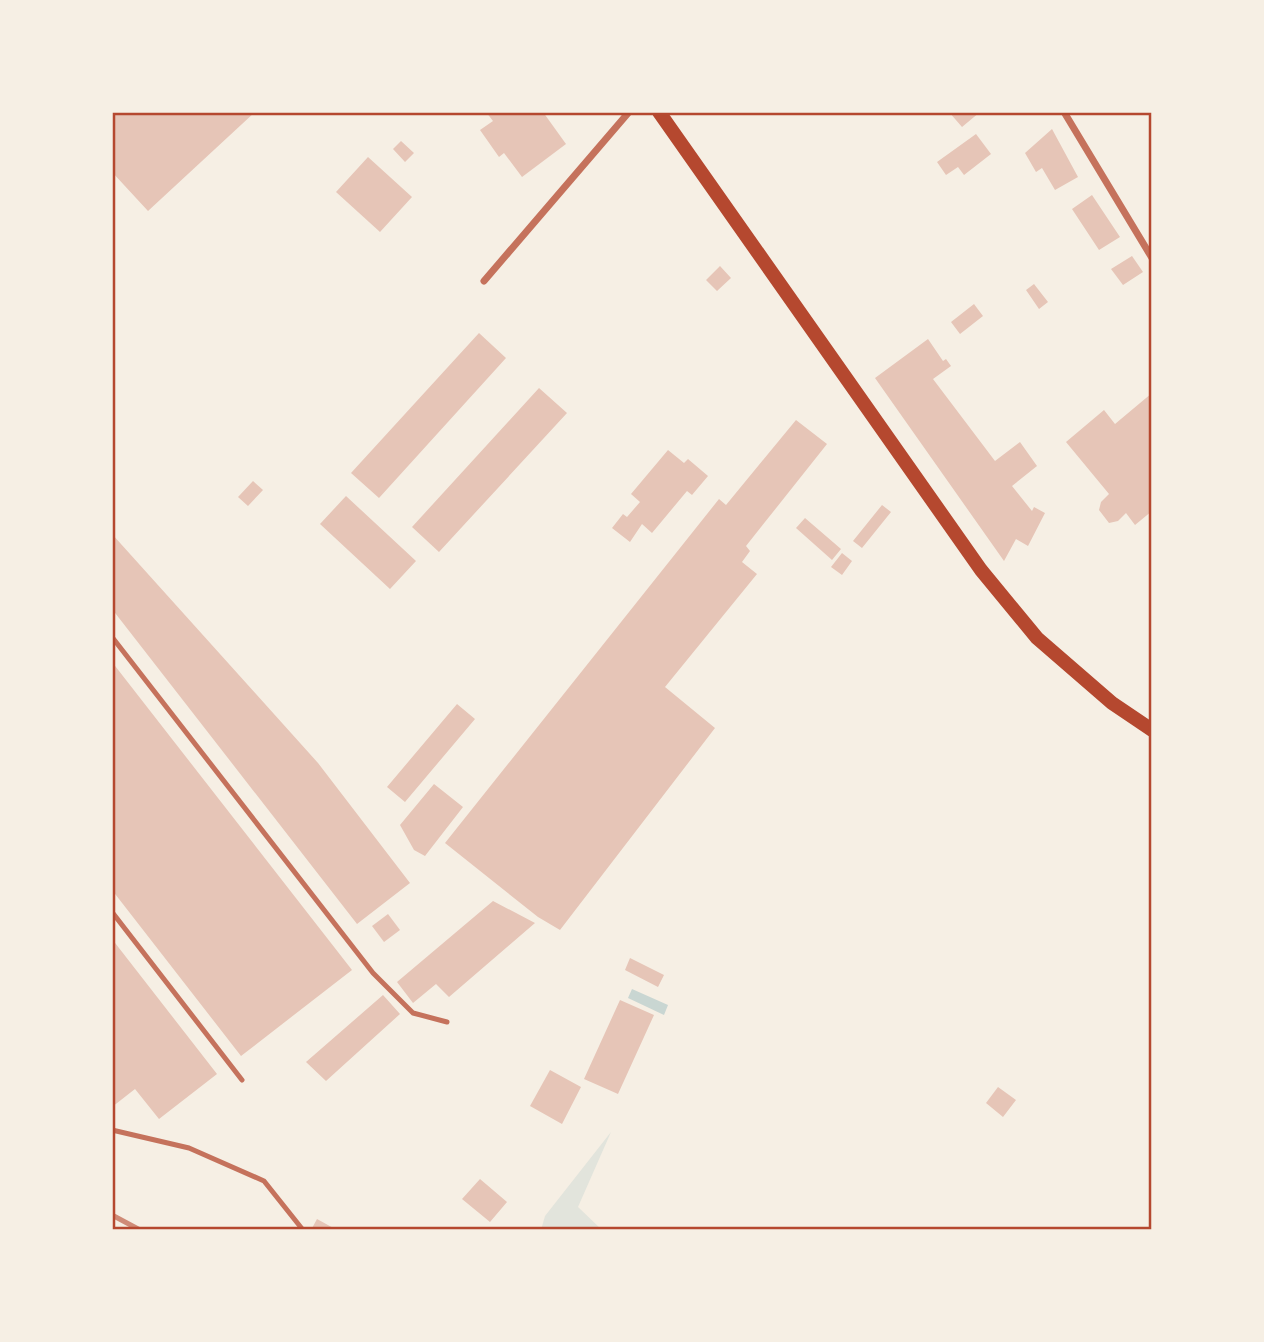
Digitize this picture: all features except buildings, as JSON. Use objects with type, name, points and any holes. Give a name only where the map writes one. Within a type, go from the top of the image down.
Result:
[{"type":"main road","points":[[659,112],[981,570],[1037,638],[1112,703],[1152,730]]},
{"type":"street","points":[[484,281],[629,112]]},
{"type":"street","points":[[1064,112],[1152,258]]},
{"type":"lane","points":[[112,637],[373,973],[413,1013],[447,1022]]},
{"type":"lane","points":[[112,912],[242,1080]]},
{"type":"lane","points":[[112,1130],[189,1148],[264,1181],[303,1230]]},
{"type":"shaded area","points":[[632,989],[668,1005],[664,1015],[628,998]]},
{"type":"shaded area","points":[[611,1132],[578,1207],[602,1230],[541,1230],[545,1216]]},
{"type":"railway","points":[[112,1215],[140,1230]]}]
